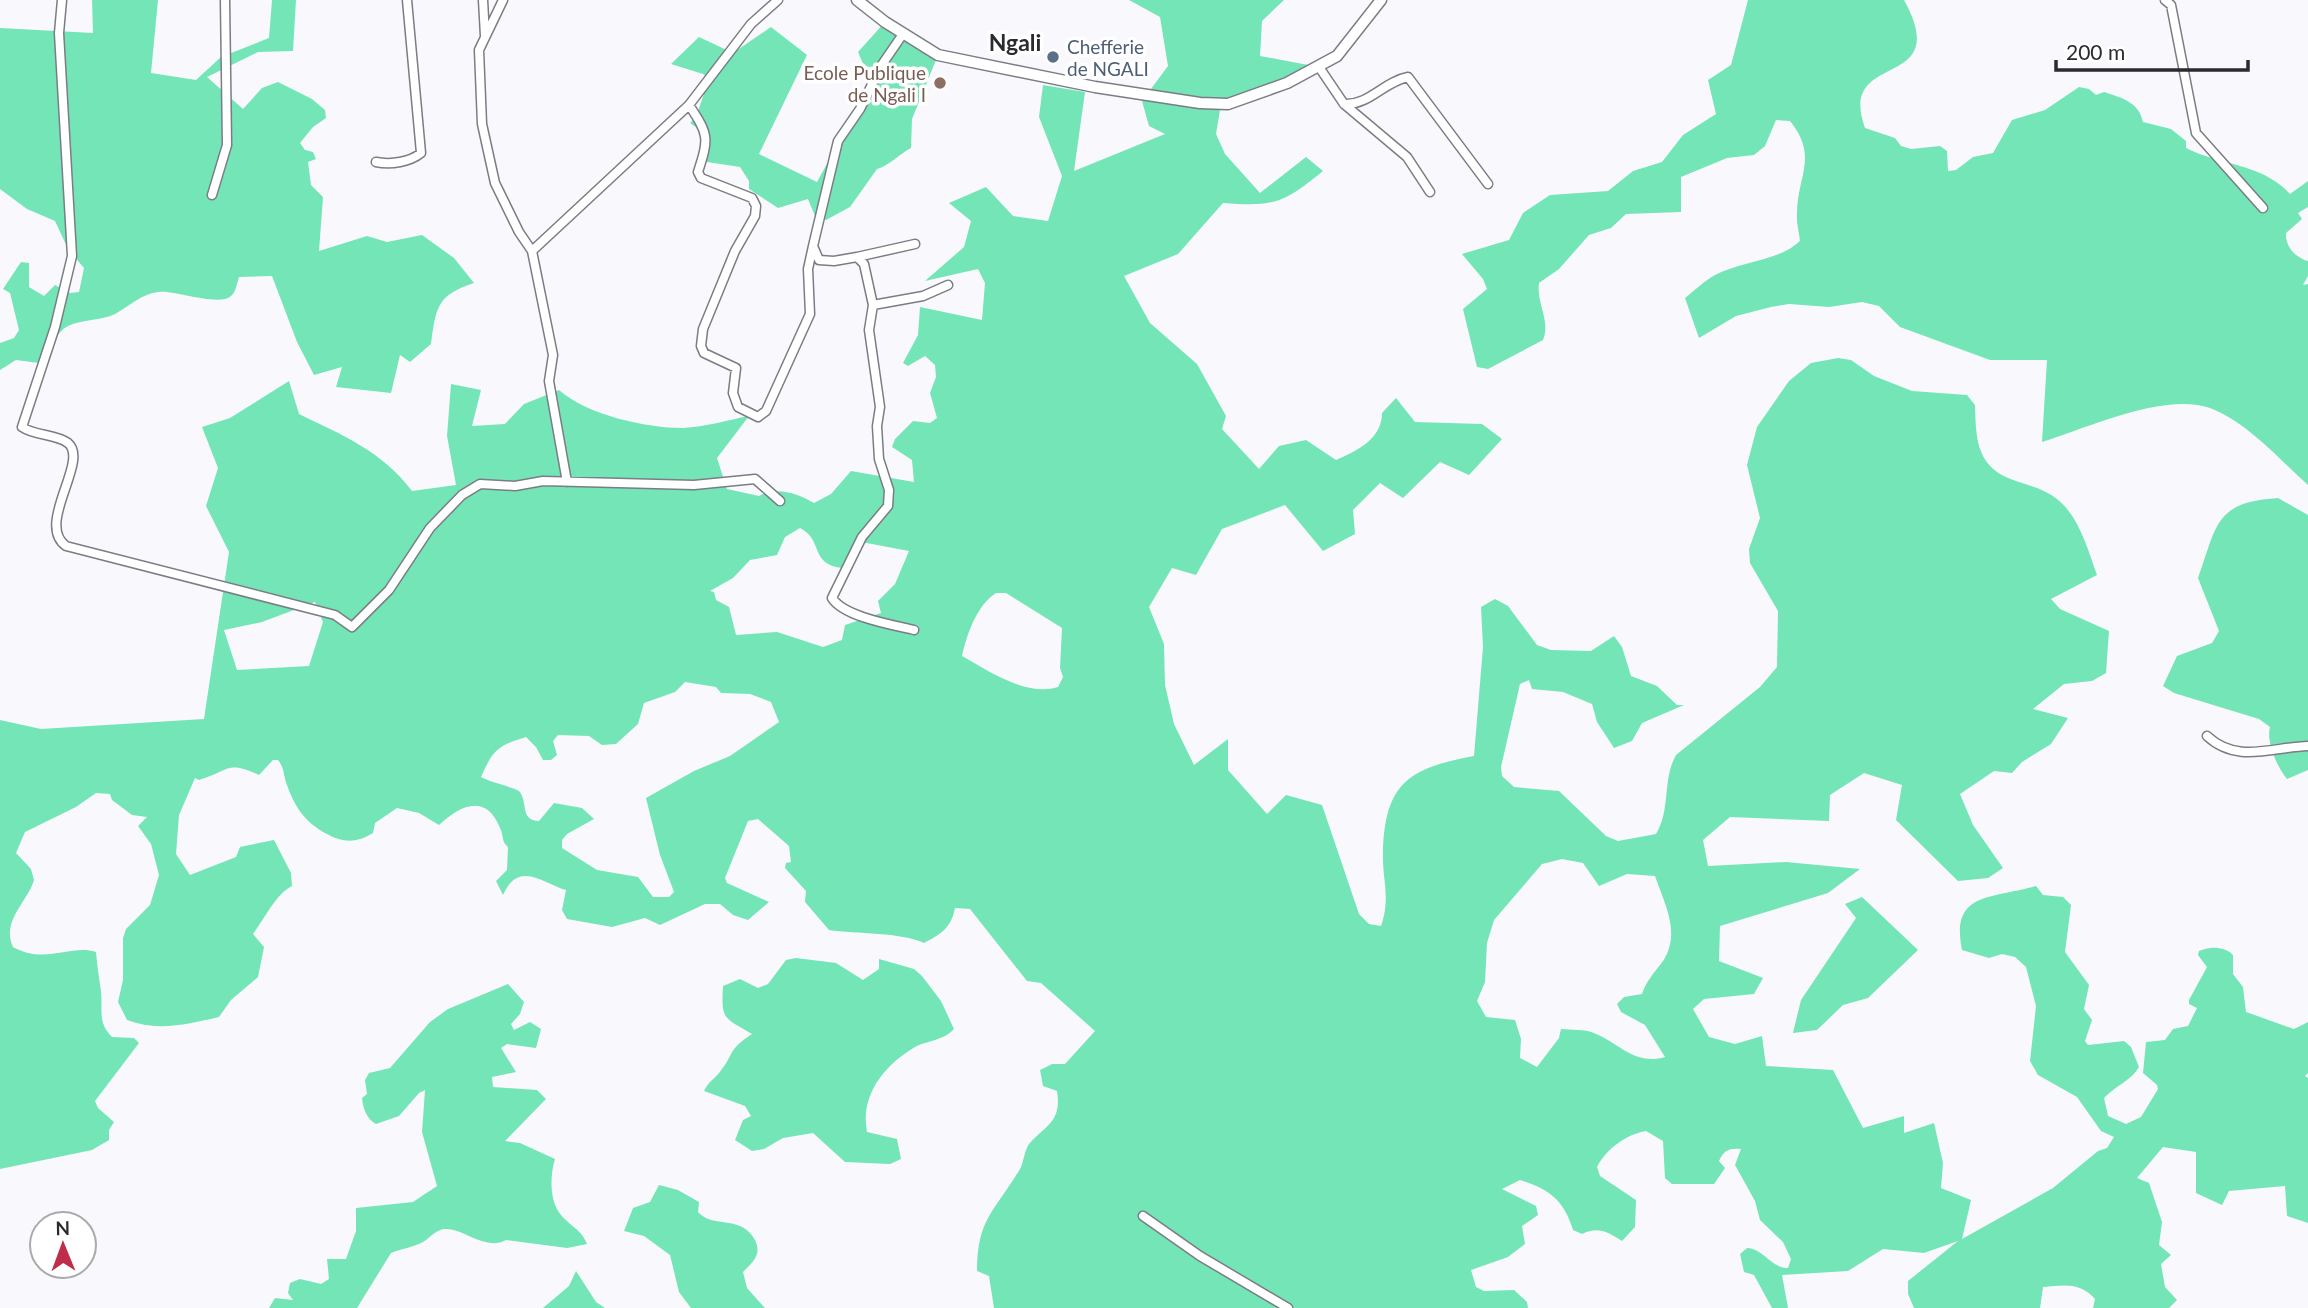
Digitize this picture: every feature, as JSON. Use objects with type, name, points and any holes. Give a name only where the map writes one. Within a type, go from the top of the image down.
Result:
[{"type":"street","points":[[62,0],[59,33],[72,256],[55,327],[22,427],[33,434],[66,442],[72,448],[74,458],[61,497],[56,533],[59,541],[66,546],[335,615],[352,627],[388,590],[430,528],[462,495],[480,484],[515,486],[543,481],[694,485],[755,479],[780,501]]},
{"type":"street","points":[[212,195],[228,145],[226,0]]},
{"type":"street","points":[[376,162],[386,164],[414,159],[421,153],[407,0]]},
{"type":"street","points":[[483,0],[485,37]]},
{"type":"street","points":[[503,0],[479,50],[482,124],[495,183],[519,232],[533,251],[553,355],[549,381],[567,482]]},
{"type":"street","points":[[533,251],[689,105],[751,24],[778,0]]},
{"type":"street","points":[[857,0],[903,34],[938,55],[1095,87],[1200,103],[1228,104],[1287,83],[1337,56],[1381,0]]},
{"type":"street","points":[[2165,0],[2171,5],[2196,133],[2263,208]]},
{"type":"street","points":[[689,105],[704,127],[708,141],[698,172],[702,178],[752,198],[756,206],[755,216],[735,251],[703,329],[701,346],[704,353],[736,368],[733,393],[738,407],[758,416],[766,411],[799,333],[810,314],[808,269],[838,141],[860,109],[881,66],[903,34]]},
{"type":"street","points":[[1319,67],[1344,104],[1407,157],[1430,192]]},
{"type":"street","points":[[1344,104],[1359,105],[1397,79],[1408,77],[1488,184]]},
{"type":"street","points":[[813,247],[819,260],[834,261],[915,244]]},
{"type":"street","points":[[856,257],[864,264],[873,305],[869,330],[880,407],[877,426],[879,459],[889,490],[888,506],[862,537],[832,598],[837,605],[880,622],[914,630]]},
{"type":"street","points":[[873,305],[923,296],[948,285]]},
{"type":"street","points":[[2207,736],[2219,747],[2246,754],[2308,746]]},
{"type":"street","points":[[1143,1216],[1200,1256],[1289,1308]]},
{"type":"green space","points":[[92,0],[158,0],[151,73],[196,80],[221,57],[269,38],[272,0],[296,0],[293,51],[258,52],[207,77],[243,109],[262,88],[278,82],[312,99],[325,110],[326,118],[313,127],[300,143],[305,150],[313,152],[316,159],[308,162],[311,185],[323,197],[319,251],[367,236],[387,242],[422,235],[454,258],[474,283],[452,292],[440,304],[431,344],[410,362],[400,355],[391,393],[336,387],[342,367],[314,375],[297,342],[272,276],[239,277],[234,292],[225,299],[207,299],[166,292],[147,295],[115,314],[79,322],[63,329],[39,363],[16,360],[0,370],[0,343],[14,338],[19,330],[10,293],[3,289],[21,262],[29,263],[29,287],[44,296],[55,285],[70,293],[79,292],[84,268],[68,249],[55,221],[27,209],[0,189],[0,28],[93,33]]},
{"type":"green space","points":[[1129,0],[1284,0],[1262,21],[1260,56],[1319,67],[1228,104],[1205,105],[1220,110],[1216,134],[1225,154],[1260,193],[1306,157],[1323,171],[1278,201],[1255,204],[1223,203],[1178,254],[1124,276],[1150,323],[1197,364],[1226,416],[1222,429],[1259,469],[1279,446],[1306,440],[1336,460],[1352,453],[1373,437],[1381,422],[1382,413],[1396,398],[1415,422],[1482,424],[1502,439],[1469,475],[1440,462],[1403,498],[1380,483],[1353,510],[1355,534],[1323,551],[1285,505],[1222,529],[1196,575],[1172,568],[1149,607],[1164,644],[1165,685],[1174,724],[1194,765],[1228,739],[1228,770],[1267,814],[1286,795],[1322,805],[1359,914],[1369,924],[1381,926],[1386,897],[1383,862],[1385,828],[1396,794],[1418,773],[1433,766],[1474,756],[1483,647],[1481,607],[1495,599],[1508,606],[1537,645],[1551,650],[1591,651],[1614,636],[1622,647],[1631,676],[1657,686],[1677,705],[1684,705],[1642,723],[1632,741],[1614,748],[1597,722],[1592,704],[1563,692],[1532,689],[1529,680],[1520,684],[1501,767],[1502,776],[1514,787],[1559,791],[1606,836],[1618,841],[1656,834],[1661,825],[1669,775],[1676,755],[1760,687],[1777,667],[1778,611],[1750,563],[1749,549],[1760,518],[1747,465],[1757,427],[1789,381],[1811,363],[1838,358],[1851,360],[1874,376],[1912,391],[1967,395],[1975,405],[1977,437],[1989,465],[2008,478],[2039,489],[2057,499],[2077,524],[2097,575],[2051,599],[2060,609],[2109,631],[2106,673],[2092,681],[2064,684],[2033,709],[2068,718],[2051,744],[2022,762],[2012,773],[1994,771],[1960,794],[1973,825],[2003,868],[1988,878],[1958,881],[1896,820],[1902,785],[1864,773],[1830,795],[1829,821],[1730,817],[1703,840],[1708,866],[1786,862],[1860,869],[1828,893],[1720,926],[1719,961],[1763,978],[1754,994],[1704,999],[1693,1009],[1709,1037],[1735,1044],[1762,1036],[1766,1066],[1833,1070],[1863,1128],[1904,1116],[1904,1133],[1934,1123],[1943,1163],[1941,1188],[1971,1200],[1962,1239],[2053,1188],[2098,1151],[2107,1148],[2114,1137],[2101,1131],[2077,1097],[2038,1075],[2030,1061],[2036,1006],[2026,967],[2015,957],[2002,954],[1989,958],[1962,950],[1962,917],[1969,907],[1991,896],[2036,886],[2043,895],[2063,897],[2071,905],[2065,952],[2089,985],[2084,1009],[2092,1020],[2085,1041],[2088,1045],[2124,1041],[2131,1047],[2139,1067],[2104,1098],[2108,1116],[2126,1124],[2141,1117],[2158,1089],[2143,1073],[2146,1042],[2165,1040],[2173,1029],[2188,1026],[2197,1008],[2189,1004],[2189,1000],[2207,967],[2198,955],[2199,951],[2221,948],[2233,955],[2233,974],[2243,987],[2246,1012],[2294,1029],[2308,1022],[2308,1073],[2305,1076],[2308,1078],[2308,1223],[2287,1216],[2285,1186],[2229,1191],[2222,1205],[2196,1193],[2196,1152],[2163,1147],[2137,1178],[2149,1183],[2162,1222],[2159,1245],[2171,1255],[2161,1264],[2165,1287],[2177,1300],[2169,1308],[2093,1308],[2095,1299],[2089,1294],[2078,1287],[2065,1285],[2043,1287],[2040,1308],[1914,1308],[1908,1294],[1908,1281],[1958,1241],[1924,1253],[1883,1249],[1848,1271],[1782,1275],[1788,1308],[1772,1308],[1754,1275],[1744,1272],[1740,1254],[1747,1248],[1753,1249],[1777,1265],[1788,1268],[1791,1259],[1783,1242],[1760,1220],[1755,1201],[1735,1165],[1741,1149],[1730,1149],[1723,1154],[1719,1161],[1725,1168],[1714,1184],[1672,1184],[1665,1178],[1663,1141],[1646,1131],[1618,1143],[1597,1167],[1600,1176],[1636,1200],[1635,1227],[1622,1241],[1603,1231],[1593,1230],[1582,1234],[1573,1230],[1560,1203],[1539,1187],[1520,1180],[1502,1189],[1536,1206],[1538,1215],[1522,1226],[1525,1244],[1508,1257],[1471,1270],[1476,1287],[1484,1291],[1514,1290],[1527,1302],[1528,1308],[994,1308],[989,1276],[977,1271],[980,1238],[984,1226],[1020,1169],[1029,1144],[1055,1116],[1057,1091],[1043,1086],[1040,1070],[1052,1064],[1065,1064],[1095,1031],[1041,983],[1027,981],[970,909],[955,908],[951,921],[944,930],[924,943],[891,935],[829,930],[805,902],[806,891],[785,868],[786,863],[791,862],[789,846],[758,819],[748,821],[725,878],[727,883],[769,902],[748,920],[733,915],[720,904],[705,904],[660,925],[645,918],[612,927],[567,919],[562,910],[566,890],[541,879],[524,876],[516,878],[503,895],[496,881],[507,870],[508,847],[494,817],[480,806],[463,808],[439,825],[419,813],[397,808],[375,823],[373,833],[356,840],[339,839],[320,830],[302,814],[290,793],[278,760],[273,760],[259,775],[240,768],[228,768],[209,777],[199,780],[195,778],[179,815],[176,854],[190,875],[236,857],[240,847],[274,840],[291,873],[292,886],[276,900],[253,934],[264,947],[258,977],[231,1000],[219,1017],[173,1026],[150,1026],[127,1020],[118,1002],[123,980],[123,938],[126,929],[150,905],[159,875],[151,844],[138,826],[147,817],[132,815],[112,800],[110,794],[96,793],[76,807],[25,832],[16,853],[31,869],[34,880],[10,929],[13,947],[36,954],[77,950],[96,952],[104,1026],[112,1037],[134,1038],[139,1043],[95,1101],[98,1108],[114,1122],[109,1130],[109,1140],[92,1150],[0,1169],[0,720],[41,729],[204,719],[229,552],[206,506],[218,468],[202,427],[230,418],[289,381],[299,414],[360,445],[388,465],[412,491],[456,485],[447,436],[451,384],[481,390],[472,426],[505,424],[524,404],[559,390],[571,399],[601,413],[652,426],[683,428],[749,416],[717,458],[727,489],[759,496],[787,492],[814,503],[831,494],[851,471],[914,482],[912,460],[892,447],[895,439],[913,421],[930,423],[937,418],[930,393],[936,377],[935,365],[925,356],[908,366],[903,363],[918,335],[920,307],[982,320],[985,283],[978,269],[925,281],[964,247],[971,221],[949,203],[986,187],[1013,216],[1048,221],[1062,176],[1039,117],[1043,85],[1085,92],[1074,171],[1165,134],[1149,126],[1142,101],[1168,66],[1160,17]],"holes":[[[800,528],[812,539],[825,562],[842,568],[856,541],[909,551],[895,584],[878,601],[881,613],[845,625],[842,640],[823,647],[777,632],[736,635],[729,607],[716,600],[714,592],[710,591],[733,578],[750,560],[777,555],[785,537]],[[996,593],[1006,593],[1062,628],[1060,668],[1063,677],[1058,687],[1046,689],[1021,686],[962,656],[974,621],[989,598]],[[315,602],[323,622],[309,666],[237,670],[224,630],[262,622]],[[685,682],[716,687],[721,693],[750,694],[771,702],[779,722],[730,756],[694,771],[646,798],[660,855],[674,892],[669,897],[653,897],[638,877],[597,870],[562,848],[562,840],[567,834],[594,819],[582,808],[554,803],[539,821],[533,820],[527,814],[519,791],[481,777],[497,750],[526,737],[543,760],[551,760],[557,755],[553,741],[558,735],[589,736],[602,745],[616,744],[638,724],[644,703],[675,692]],[[1562,859],[1583,863],[1599,886],[1627,874],[1655,876],[1670,919],[1671,940],[1663,961],[1642,994],[1624,997],[1617,1004],[1621,1012],[1645,1025],[1665,1057],[1654,1059],[1636,1056],[1590,1032],[1561,1029],[1559,1038],[1537,1067],[1520,1058],[1521,1039],[1515,1020],[1486,1017],[1477,1001],[1485,982],[1487,943],[1494,920],[1542,864]]]},
{"type":"green space","points":[[1748,0],[1904,0],[1916,29],[1915,48],[1906,60],[1866,87],[1860,103],[1865,128],[1895,138],[1901,146],[1911,149],[1940,146],[1947,151],[1948,171],[1956,170],[1973,157],[1993,153],[2012,120],[2045,110],[2079,87],[2089,89],[2096,95],[2104,92],[2123,99],[2134,105],[2143,122],[2171,129],[2186,141],[2186,148],[2267,176],[2290,194],[2308,181],[2308,207],[2298,213],[2302,219],[2286,233],[2287,243],[2292,251],[2308,261],[2308,276],[2303,285],[2308,284],[2308,485],[2237,422],[2210,408],[2191,404],[2148,408],[2042,442],[2047,360],[1990,360],[1900,327],[1879,306],[1862,302],[1829,307],[1789,304],[1771,307],[1736,316],[1699,338],[1685,298],[1715,275],[1782,253],[1800,241],[1797,213],[1805,156],[1799,134],[1790,121],[1776,120],[1765,146],[1754,155],[1727,158],[1681,177],[1681,212],[1626,214],[1611,228],[1589,235],[1559,269],[1539,283],[1545,326],[1543,340],[1488,369],[1477,367],[1463,309],[1487,289],[1483,279],[1462,254],[1509,240],[1523,213],[1550,195],[1608,191],[1633,171],[1662,162],[1683,135],[1716,114],[1708,80],[1731,65]]},
{"type":"green space","points":[[885,22],[938,55],[912,119],[911,148],[877,169],[850,207],[826,220],[815,216],[808,199],[778,208],[749,189],[749,181],[740,167],[707,162],[703,155],[703,132],[690,123],[696,117],[709,79],[703,74],[671,64],[699,37],[733,53],[771,27],[807,55],[759,154],[817,182],[871,83],[858,52]]},
{"type":"green space","points":[[2278,498],[2308,515],[2308,770],[2287,779],[2273,754],[2270,727],[2259,719],[2174,693],[2163,686],[2177,656],[2212,643],[2219,631],[2198,578],[2221,520],[2241,505]]},
{"type":"green space","points":[[1862,897],[1918,950],[1868,998],[1843,1005],[1817,1030],[1793,1033],[1801,1000],[1856,918],[1845,904]]},
{"type":"green space","points":[[796,958],[836,963],[863,980],[879,969],[879,959],[914,969],[941,1001],[954,1029],[945,1036],[915,1047],[893,1063],[876,1083],[867,1106],[867,1132],[897,1139],[901,1159],[890,1164],[845,1162],[813,1133],[783,1138],[764,1149],[752,1151],[735,1140],[743,1120],[751,1116],[745,1106],[704,1091],[724,1067],[734,1049],[752,1034],[726,1017],[723,986],[740,979],[758,988],[768,984],[786,960]]},
{"type":"green space","points":[[508,984],[524,1002],[520,1014],[511,1024],[514,1030],[530,1022],[541,1029],[536,1048],[507,1044],[501,1048],[516,1072],[492,1077],[493,1087],[537,1090],[546,1099],[505,1141],[520,1143],[555,1159],[552,1173],[554,1203],[587,1244],[567,1248],[506,1240],[491,1243],[454,1230],[443,1229],[419,1244],[391,1253],[357,1308],[269,1308],[275,1298],[293,1300],[288,1293],[290,1283],[300,1279],[321,1284],[329,1279],[327,1259],[346,1259],[356,1231],[356,1208],[413,1202],[437,1186],[422,1132],[425,1090],[419,1093],[399,1116],[376,1124],[363,1106],[362,1098],[367,1094],[365,1080],[369,1073],[390,1068],[430,1022],[448,1009]]},
{"type":"green space","points":[[659,1185],[678,1190],[699,1202],[698,1212],[704,1217],[735,1224],[749,1232],[757,1245],[757,1254],[743,1272],[747,1288],[765,1308],[691,1308],[679,1292],[670,1255],[644,1236],[624,1231],[633,1208],[650,1202]]},
{"type":"green space","points":[[576,1271],[596,1302],[605,1308],[543,1308],[569,1286]]},
{"type":"place","name":"Chefferie de NGALI","points":[[1053,57]]},
{"type":"place","name":"Ecole Publique de Ngali I","points":[[940,83]]},
{"type":"district","name":"Ngali","points":[[1015,42]]}]
